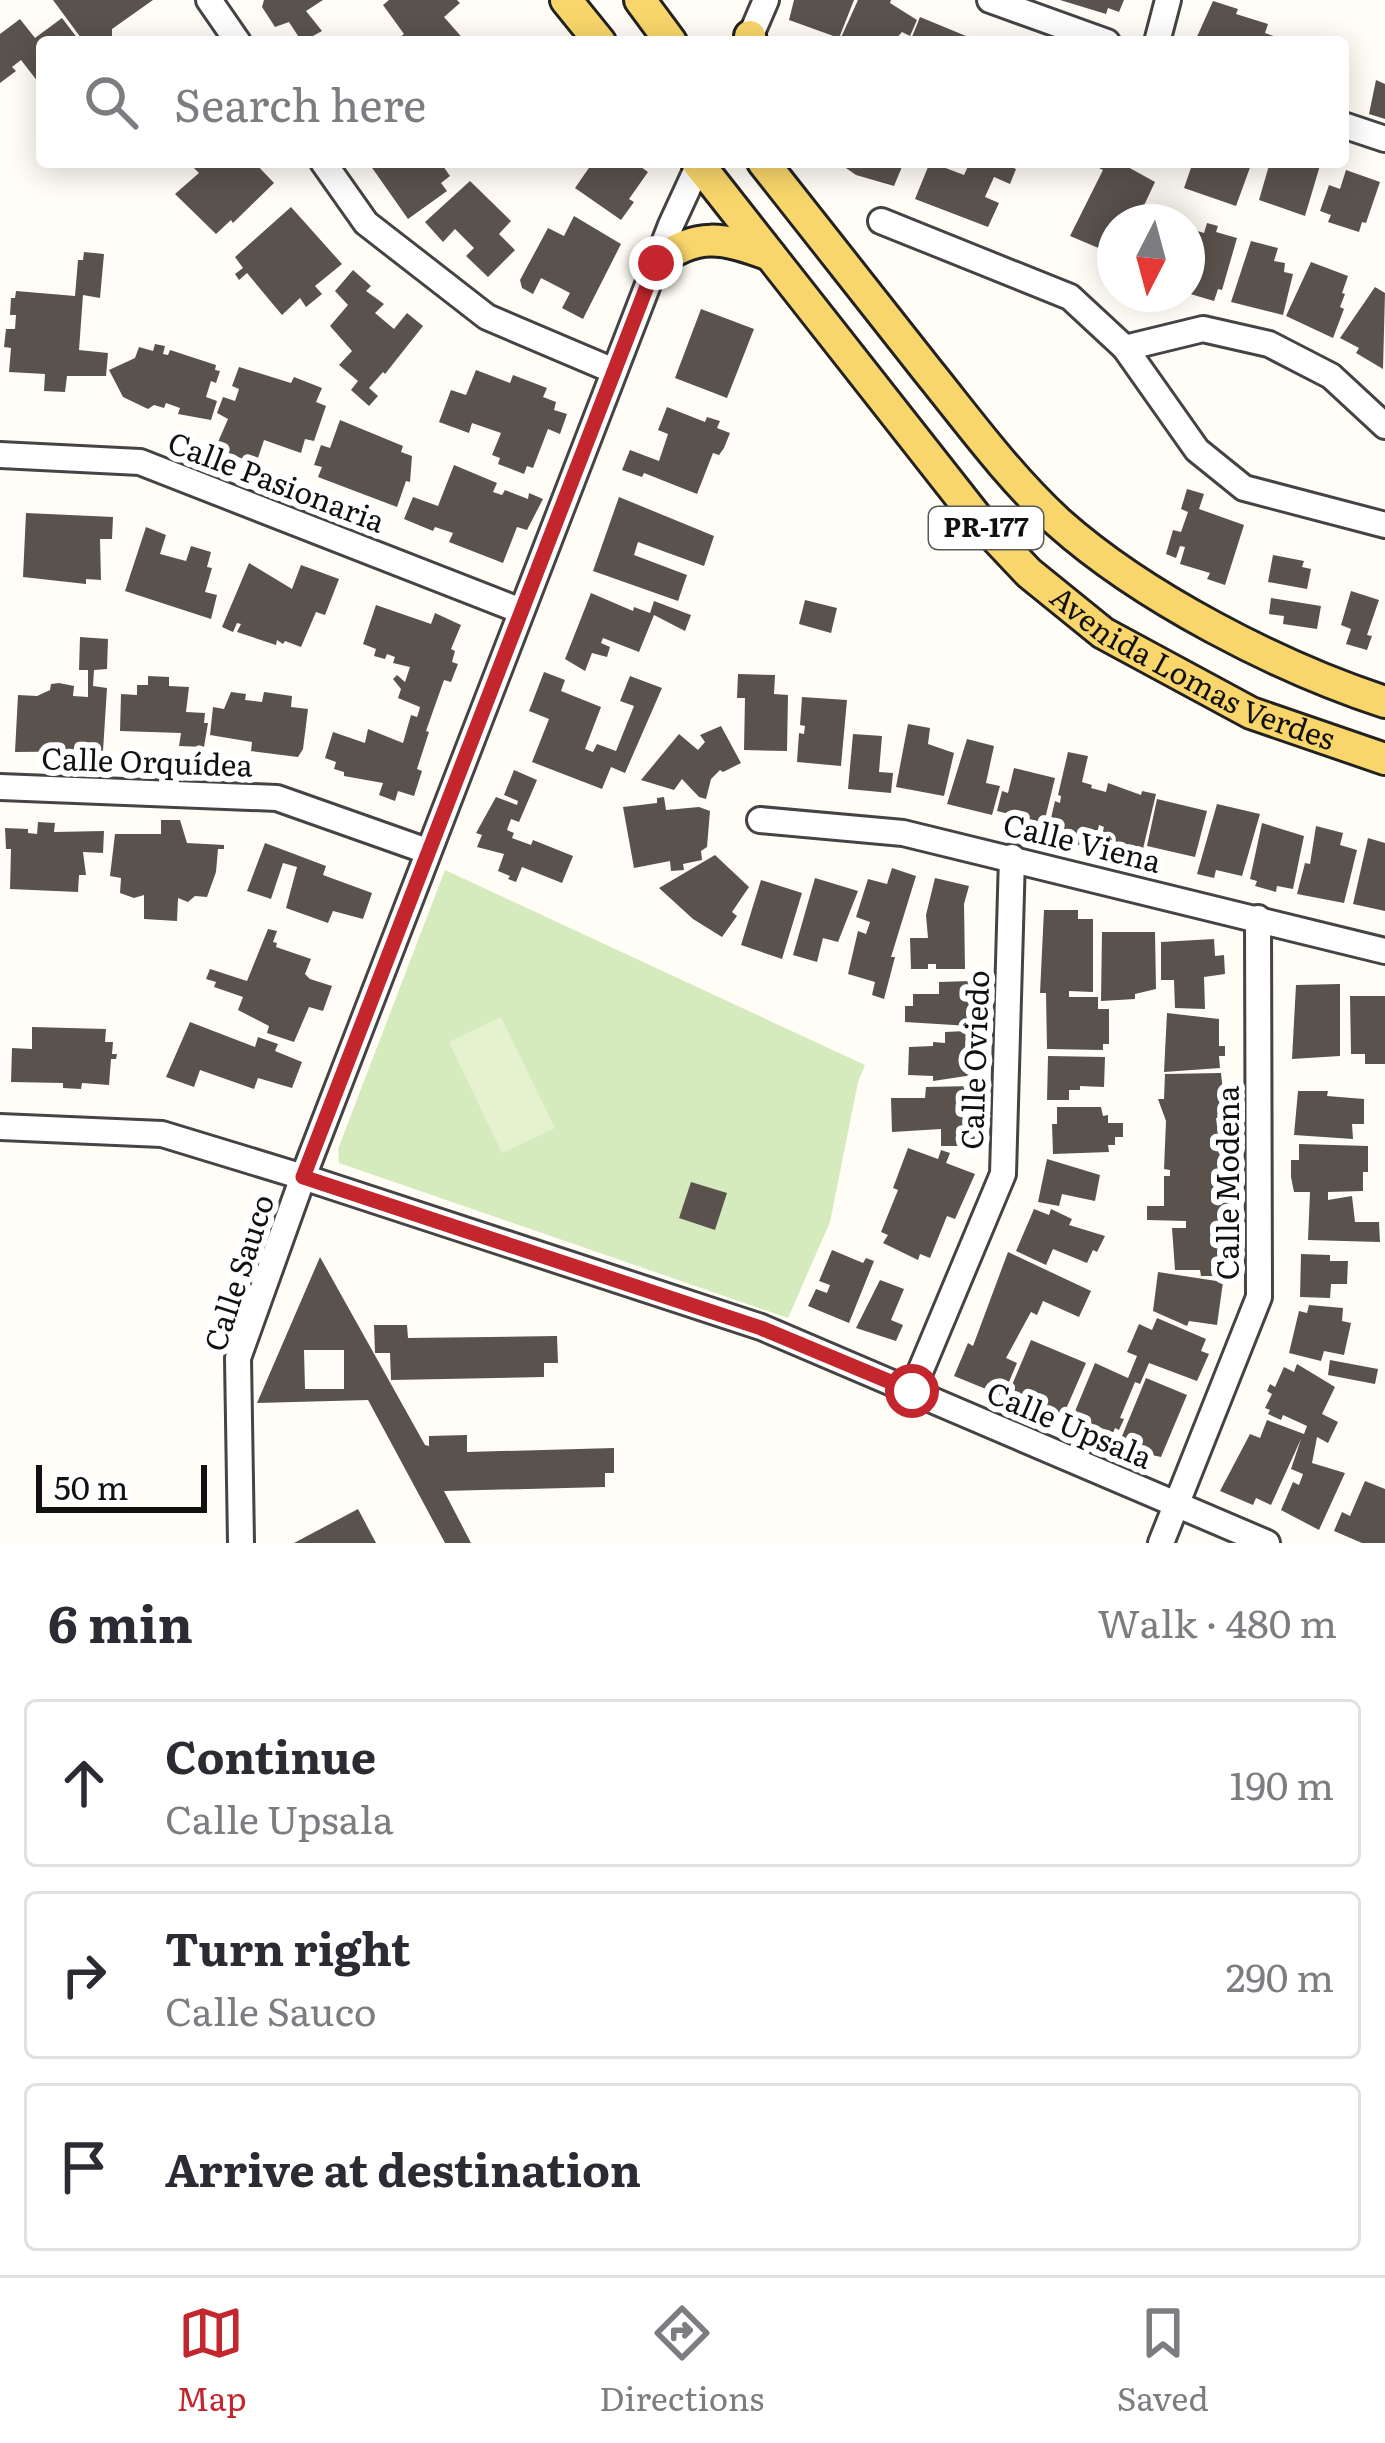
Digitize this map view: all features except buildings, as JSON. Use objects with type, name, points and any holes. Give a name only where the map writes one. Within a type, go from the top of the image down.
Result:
[{"type":"main road","points":[[566,0],[595,36]]},
{"type":"main road","points":[[640,0],[667,36]]},
{"type":"main road","name":"Avenida Lomas Verdes","points":[[702,168],[977,518],[1029,573],[1103,633],[1251,713],[1385,758]]},
{"type":"main road","name":"Avenida Lomas Verdes","points":[[768,168],[1006,469],[1060,524],[1200,620],[1385,702]]},
{"type":"main road","points":[[656,263],[679,245],[704,240],[734,242],[770,255]]},
{"type":"street","points":[[208,0],[234,36]]},
{"type":"street","points":[[752,36],[766,0]]},
{"type":"street","points":[[990,0],[1090,36]]},
{"type":"street","points":[[1158,36],[1168,0]]},
{"type":"street","points":[[1349,126],[1385,139]]},
{"type":"street","points":[[327,168],[366,223],[487,317],[614,371]]},
{"type":"street","name":"Calle Sauco","points":[[241,1543],[238,1358],[427,851],[696,168]]},
{"type":"street","points":[[880,221],[1070,297],[1125,348],[1197,450],[1244,488],[1385,525]]},
{"type":"street","points":[[1125,348],[1203,329],[1269,344],[1331,376],[1385,426]]},
{"type":"street","name":"Calle Pasionaria","points":[[0,454],[140,462],[520,611]]},
{"type":"street","name":"Calle Orquídea","points":[[0,787],[277,798],[427,851]]},
{"type":"street","name":"Calle Viena","points":[[760,820],[903,833],[1385,951]]},
{"type":"street","name":"Calle Oviedo","points":[[912,1391],[1003,1174],[1012,857]]},
{"type":"street","name":"Calle Modena","points":[[1161,1543],[1259,1297],[1258,918]]},
{"type":"street","name":"Calle Upsala","points":[[0,1127],[162,1134],[303,1177],[761,1328],[1267,1543]]},
{"type":"green space","points":[[445,870],[865,1065],[830,1222],[788,1318],[339,1163],[338,1149]]},
{"type":"green space","points":[[501,1017],[555,1128],[502,1153],[449,1042]]},
{"type":"route","points":[[656,263],[303,1177],[761,1328],[912,1391]]}]
